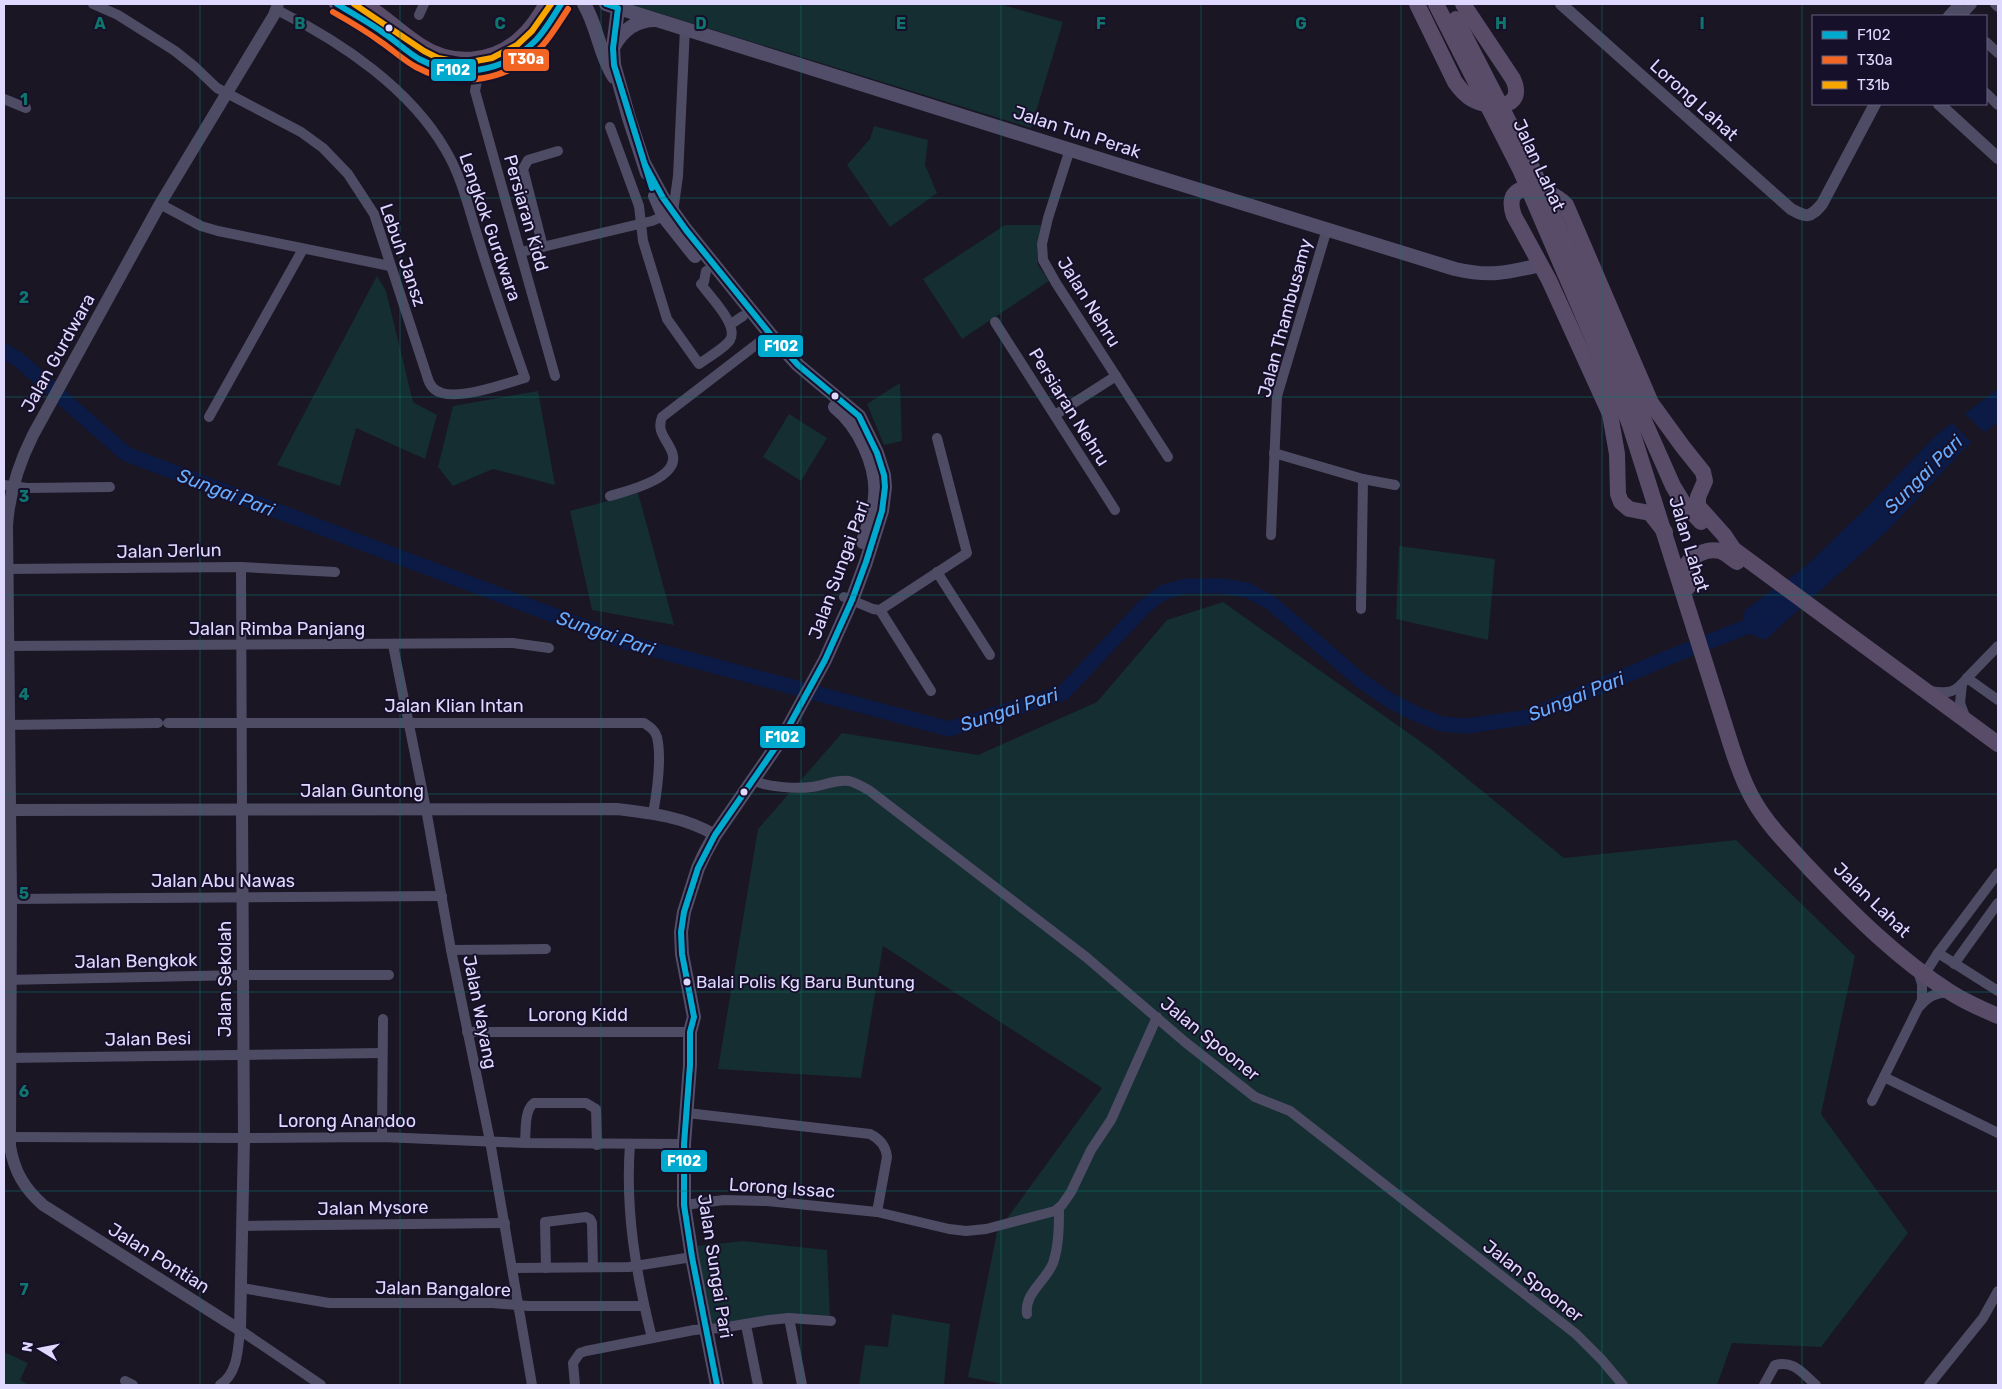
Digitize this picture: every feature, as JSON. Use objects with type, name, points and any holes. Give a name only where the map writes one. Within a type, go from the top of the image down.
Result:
[{"type":"main road","points":[[337,4],[431,64],[454,71],[468,72],[496,67],[518,56],[528,48],[543,30],[561,4]]},
{"type":"main road","points":[[363,4],[428,50],[446,57],[472,60],[497,54],[518,41],[535,23],[548,4]]},
{"type":"main road","points":[[584,4],[595,26],[605,63],[621,88]]},
{"type":"main road","points":[[1417,4],[1455,82],[1461,90],[1478,102],[1499,105],[1508,104],[1512,102],[1516,92],[1513,79],[1463,4]]},
{"type":"main road","name":"Jalan Lahat","points":[[1436,4],[1520,169],[1635,419]]},
{"type":"main road","name":"Jalan Lahat","points":[[1448,4],[1530,163],[1635,419],[1652,490],[1738,768],[1754,801],[1768,822],[1838,898],[1893,949],[1952,994],[1998,1016]]},
{"type":"main road","name":"Jalan Sungai Pari","points":[[612,6],[613,48],[616,72],[645,165],[663,198],[669,214],[706,271],[743,316],[793,360],[852,424],[874,477],[875,498],[873,508],[848,599],[822,658],[781,734],[753,780],[712,833]]},
{"type":"main road","name":"Jalan Tun Perak","points":[[612,6],[1070,150],[1470,272],[1504,274],[1540,265]]},
{"type":"main road","points":[[613,48],[628,28],[638,23],[658,20]]},
{"type":"main road","points":[[1665,532],[1650,513],[1629,509],[1621,502],[1618,494],[1616,454],[1610,414],[1512,210],[1511,205],[1514,195],[1525,188],[1557,196],[1566,206],[1651,403],[1703,472],[1705,478],[1698,497],[1698,506],[1724,535],[1736,553]]},
{"type":"main road","name":"Jalan Sungai Pari","points":[[669,214],[766,337]]},
{"type":"main road","points":[[1635,419],[1684,504],[1711,532],[1736,553],[1820,612],[1867,649],[1998,744]]},
{"type":"main road","points":[[1669,478],[1684,488],[1693,485],[1696,473],[1689,454]]},
{"type":"main road","points":[[1621,502],[1633,506],[1642,505],[1648,501],[1652,490]]},
{"type":"main road","points":[[1702,648],[1686,576],[1686,567],[1690,560],[1706,551],[1720,551],[1742,566],[1777,582]]},
{"type":"main road","name":"Jalan Sungai Pari","points":[[717,1385],[692,1257],[684,1205],[684,1144],[688,1113],[690,1032],[687,1026],[686,1002],[675,940],[676,925],[683,892],[712,833],[781,734]]},
{"type":"street","name":"Lebuh Jansz","points":[[93,4],[118,15],[147,32],[185,58],[211,84],[226,94],[301,132],[333,158],[358,186],[374,214],[429,382],[436,391],[448,394]]},
{"type":"street","points":[[420,15],[424,4]]},
{"type":"street","name":"Lorong Lahat","points":[[1561,4],[1791,209],[1807,216],[1813,214],[1822,204],[1874,105]]},
{"type":"street","points":[[1949,15],[1960,4]]},
{"type":"street","points":[[1962,15],[1972,4]]},
{"type":"street","points":[[1995,4],[1998,7]]},
{"type":"street","name":"Jalan Gurdwara","points":[[10,1137],[7,1058],[8,899],[5,569],[8,486],[33,435],[160,204],[280,9]]},
{"type":"street","name":"Lengkok Gurdwara","points":[[280,9],[377,72],[408,100],[436,135],[446,151],[463,187],[478,240],[524,378],[486,389],[448,394]]},
{"type":"street","points":[[521,252],[641,224],[669,214],[678,176],[685,28]]},
{"type":"street","points":[[1987,43],[1998,53]]},
{"type":"street","name":"Persiaran Kidd","points":[[496,67],[479,78],[475,91],[555,376]]},
{"type":"street","points":[[1987,94],[1998,105]]},
{"type":"street","points":[[4,99],[26,108]]},
{"type":"street","points":[[1940,105],[1998,158]]},
{"type":"street","points":[[610,127],[639,206],[643,241],[667,319],[699,364],[729,342],[733,333],[731,324],[701,284],[704,282],[706,271]]},
{"type":"street","name":"Jalan Nehru","points":[[1070,150],[1044,234],[1043,260],[1168,457]]},
{"type":"street","points":[[543,247],[523,169],[528,160],[558,151]]},
{"type":"street","points":[[160,204],[209,228],[390,266]]},
{"type":"street","name":"Jalan Thambusamy","points":[[1271,535],[1279,386],[1327,229]]},
{"type":"street","points":[[209,417],[303,249]]},
{"type":"street","points":[[731,324],[743,316]]},
{"type":"street","name":"Persiaran Nehru","points":[[995,322],[1115,510]]},
{"type":"street","points":[[610,496],[628,491],[664,475],[671,468],[674,460],[672,452],[659,427],[662,417],[766,337]]},
{"type":"street","points":[[1055,415],[1116,376]]},
{"type":"street","points":[[848,599],[880,610],[967,553],[937,438]]},
{"type":"street","points":[[1274,453],[1362,480],[1395,485]]},
{"type":"street","points":[[1361,609],[1362,480]]},
{"type":"street","points":[[8,486],[110,487]]},
{"type":"street","name":"Jalan Jerlun","points":[[5,569],[241,567],[335,572]]},
{"type":"street","name":"Jalan Sekolah","points":[[220,1385],[231,1375],[238,1354],[242,1288],[244,1138],[241,567]]},
{"type":"street","points":[[936,572],[990,655]]},
{"type":"street","points":[[880,610],[931,691]]},
{"type":"street","name":"Jalan Rimba Panjang","points":[[6,646],[513,643],[549,648]]},
{"type":"street","name":"Jalan Wayang","points":[[393,645],[426,809],[467,1032],[490,1141],[532,1385]]},
{"type":"street","points":[[1927,691],[1948,693],[1965,681],[1998,646]]},
{"type":"street","points":[[1965,681],[1998,700]]},
{"type":"street","points":[[1965,681],[1960,703],[1966,719]]},
{"type":"street","name":"Jalan Klian Intan","points":[[6,725],[241,722],[644,723],[652,728],[657,736],[657,781],[653,814]]},
{"type":"street","name":"Jalan Spooner","points":[[753,780],[764,784],[794,788],[811,788],[838,781],[859,784],[1086,957],[1185,1042],[1255,1097],[1290,1111],[1576,1334],[1623,1385]]},
{"type":"street","name":"Jalan Guntong","points":[[7,810],[617,809],[682,820],[712,833]]},
{"type":"street","points":[[1872,1101],[1918,1008],[1923,992],[1920,971],[1938,953],[1998,872]]},
{"type":"street","name":"Jalan Abu Nawas","points":[[8,899],[442,896]]},
{"type":"street","points":[[1954,964],[1998,903]]},
{"type":"street","points":[[451,950],[546,949]]},
{"type":"street","points":[[1938,953],[1998,992]]},
{"type":"street","name":"Jalan Bengkok","points":[[7,980],[243,975],[390,975]]},
{"type":"street","points":[[1918,1008],[1933,995],[1952,994]]},
{"type":"street","points":[[1027,1314],[1028,1300],[1054,1261],[1059,1227],[1059,1208],[1071,1192],[1091,1150],[1112,1120],[1157,1017]]},
{"type":"street","points":[[382,1019],[382,1136]]},
{"type":"street","name":"Lorong Kidd","points":[[467,1032],[690,1032]]},
{"type":"street","name":"Jalan Besi","points":[[7,1058],[382,1053]]},
{"type":"street","points":[[1884,1077],[1998,1133]]},
{"type":"street","points":[[525,1143],[528,1112],[530,1106],[534,1103],[586,1103],[593,1105],[596,1109],[597,1145]]},
{"type":"street","points":[[688,1113],[870,1134],[877,1137],[886,1150],[887,1157],[877,1212]]},
{"type":"street","name":"Lorong Anandoo","points":[[10,1137],[244,1138],[382,1136],[597,1145],[684,1144]]},
{"type":"street","name":"Jalan Pontian","points":[[10,1137],[13,1162],[20,1180],[43,1205],[240,1330],[321,1385]]},
{"type":"street","points":[[630,1144],[628,1195],[636,1266],[652,1338]]},
{"type":"street","name":"Lorong Issac","points":[[684,1205],[698,1202],[747,1199],[877,1212],[949,1229],[966,1231],[986,1229],[1059,1208]]},
{"type":"street","points":[[546,1268],[545,1222],[586,1217],[592,1223],[593,1267]]},
{"type":"street","name":"Jalan Mysore","points":[[242,1226],[505,1223]]},
{"type":"street","points":[[512,1268],[636,1266],[692,1257]]},
{"type":"street","name":"Jalan Bangalore","points":[[242,1288],[329,1303],[492,1303],[519,1306],[644,1306]]},
{"type":"street","points":[[1930,1385],[1983,1318],[1998,1292]]},
{"type":"street","points":[[575,1385],[573,1363],[580,1353],[652,1338],[769,1320],[789,1318],[831,1321]]},
{"type":"street","points":[[789,1318],[802,1385]]},
{"type":"street","points":[[746,1324],[758,1385]]},
{"type":"street","points":[[1766,1381],[1774,1365],[1785,1362],[1796,1368],[1816,1385]]},
{"type":"green space","points":[[630,4],[999,4],[1063,22],[1031,128]]},
{"type":"green space","points":[[874,126],[928,140],[925,165],[937,193],[890,227],[847,165],[870,139]]},
{"type":"green space","points":[[1005,225],[1041,225],[1037,248],[1038,265],[1049,281],[962,339],[923,279]]},
{"type":"green space","points":[[377,276],[386,291],[413,402],[437,415],[425,459],[356,428],[340,486],[277,465]]},
{"type":"green space","points":[[900,383],[902,441],[884,445],[867,404]]},
{"type":"green space","points":[[538,391],[555,485],[493,469],[453,486],[438,467],[453,406]]},
{"type":"green space","points":[[789,414],[827,438],[801,481],[763,457]]},
{"type":"green space","points":[[638,493],[674,625],[592,610],[570,511]]},
{"type":"green space","points":[[1399,546],[1495,559],[1488,640],[1396,619]]},
{"type":"green space","points":[[1223,602],[1431,749],[1564,858],[1736,840],[1855,956],[1821,1114],[1908,1233],[1821,1347],[1732,1343],[1717,1385],[1002,1385],[968,1377],[997,1232],[1102,1088],[883,946],[861,1078],[718,1069],[758,829],[842,733],[978,755],[1097,702],[1167,620]]},
{"type":"green space","points":[[743,1241],[827,1250],[830,1317],[710,1325],[696,1246]]},
{"type":"green space","points":[[892,1314],[950,1324],[944,1385],[859,1385],[865,1345],[888,1347]]},
{"type":"green space","points":[[4,1352],[28,1363],[20,1380],[29,1385],[4,1385]]},
{"type":"water","points":[[1998,389],[1998,422],[1967,446],[1888,530],[1765,640],[1741,630],[1745,610],[1806,566],[1869,505],[1936,435]]},
{"type":"pier","points":[[1963,412],[1986,434],[1973,444],[1950,421]]},
{"type":"waterway","name":"Sungai Pari","points":[[4,351],[19,360],[126,454],[625,642],[949,729],[1063,693],[1145,606],[1164,592],[1186,586],[1223,586],[1247,590],[1271,603],[1360,680],[1389,700],[1416,714],[1442,724],[1467,726],[1528,717],[1667,658],[1759,622]]},
{"type":"transit line","name":"F102","points":[[337,4],[379,30],[419,59],[434,66],[465,71],[495,66],[523,52],[542,33],[561,4]]},
{"type":"transit line","name":"T31b","points":[[354,4],[424,51],[438,58],[465,63],[492,58],[517,45],[532,31],[551,4]]},
{"type":"transit line","name":"F102","points":[[606,4],[618,8],[613,48],[614,65],[652,188]]},
{"type":"transit line","name":"T30a","points":[[333,12],[369,34],[416,67],[432,74],[466,80],[499,74],[529,58],[546,42],[568,9]]},
{"type":"transit line","name":"F102","points":[[645,165],[663,198],[686,230],[770,334],[798,365],[859,416],[877,453],[884,475],[885,487],[882,511],[866,562],[852,600],[825,660],[784,735],[715,835],[698,868],[684,912],[681,932],[682,954],[694,1017],[690,1032],[690,1065],[684,1144],[684,1205],[692,1257],[717,1385]]},
{"type":"place","name":"Balai Polis Kg Baru Buntung","points":[[687,982]]}]
